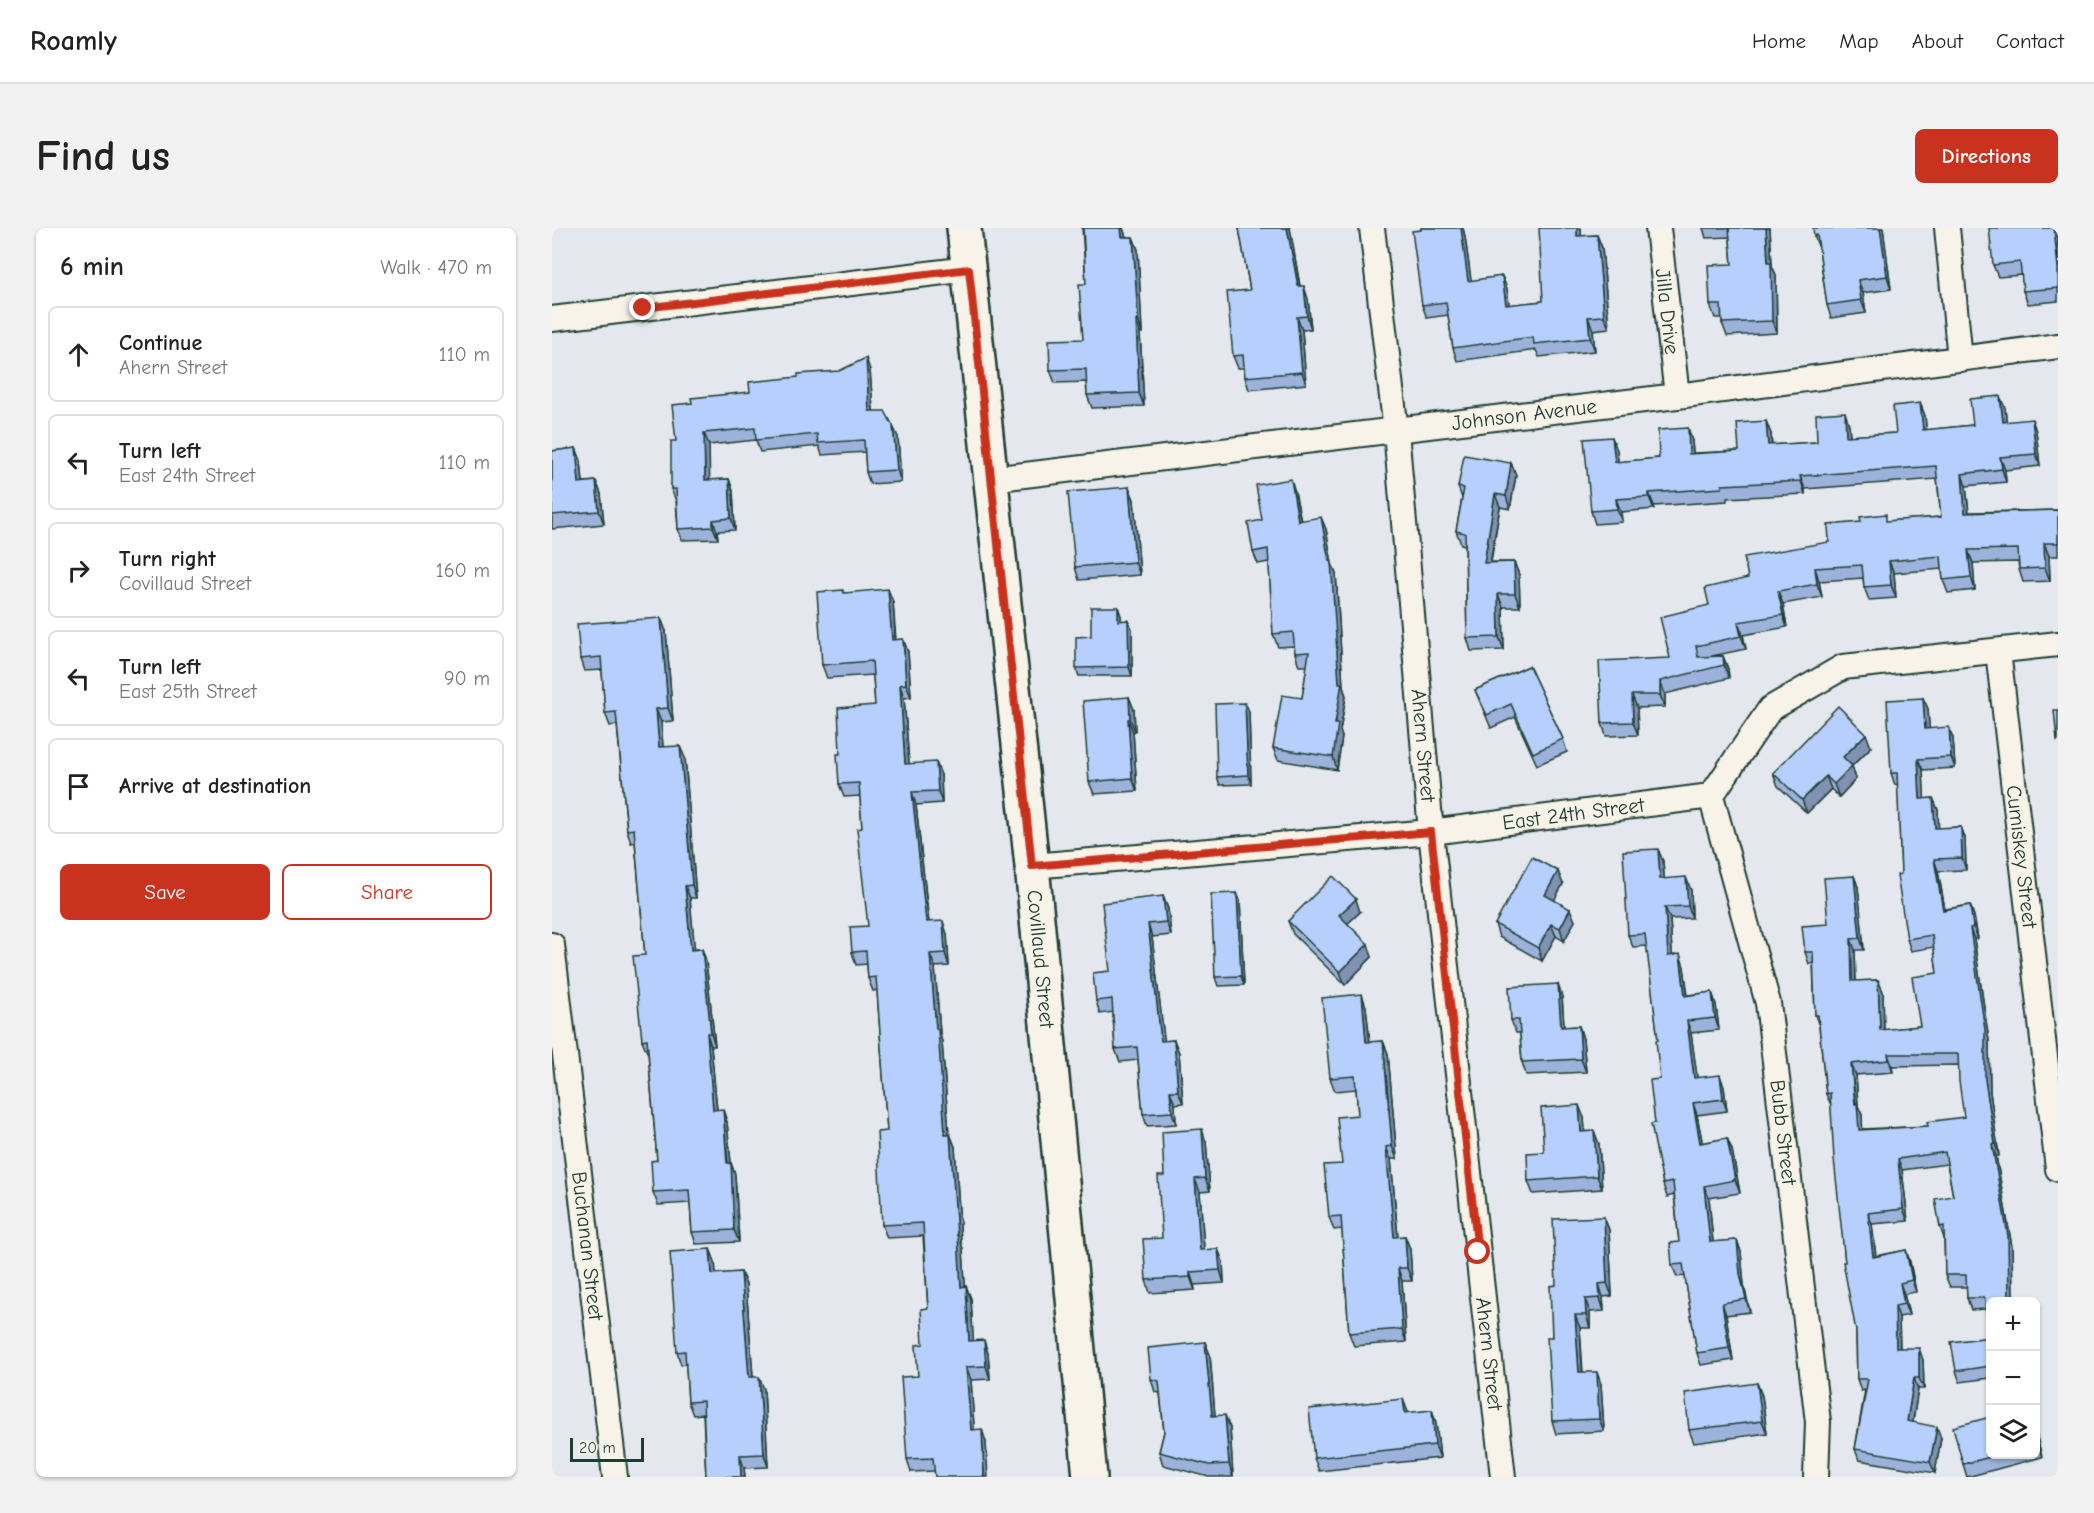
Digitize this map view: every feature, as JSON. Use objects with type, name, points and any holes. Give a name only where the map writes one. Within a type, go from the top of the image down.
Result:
[{"type":"street","name":"Covillaud Street","points":[[964,228],[1032,866],[1090,1477]]},
{"type":"street","name":"Ahern Street","points":[[1372,228],[1395,430],[1431,832],[1503,1477]]},
{"type":"street","name":"Jilla Drive","points":[[1658,228],[1677,396]]},
{"type":"street","points":[[1947,228],[1960,359]]},
{"type":"street","points":[[552,319],[969,269]]},
{"type":"street","name":"Johnson Avenue","points":[[991,479],[1677,396],[2058,346]]},
{"type":"street","points":[[1711,796],[1770,709],[1843,667],[2058,644]]},
{"type":"street","name":"Cumiskey Street","points":[[1998,651],[2058,1169]]},
{"type":"street","name":"East 24th Street","points":[[1032,866],[1431,832],[1711,796]]},
{"type":"street","name":"Bubb Street","points":[[1711,796],[1768,1003],[1818,1422],[1816,1477]]},
{"type":"street","name":"Buchanan Street","points":[[552,945],[615,1477]]},
{"type":"building","points":[[1083,228],[1121,228],[1122,237],[1133,237],[1138,320],[1136,320],[1139,393],[1087,395],[1086,369],[1050,370],[1049,340],[1083,339],[1079,284],[1086,284]]},
{"type":"building","points":[[1239,228],[1287,228],[1298,286],[1304,286],[1307,316],[1297,317],[1302,372],[1245,377],[1243,355],[1233,356],[1227,292],[1250,290]]},
{"type":"building","points":[[1421,228],[1461,228],[1468,281],[1502,276],[1506,305],[1543,301],[1539,228],[1577,228],[1577,236],[1597,235],[1604,316],[1588,317],[1590,338],[1534,344],[1533,337],[1453,348],[1446,302],[1422,305],[1412,231],[1421,230]]},
{"type":"building","points":[[1729,228],[1766,228],[1768,262],[1771,262],[1772,321],[1722,323],[1721,305],[1710,305],[1708,265],[1732,264]]},
{"type":"building","points":[[1813,228],[1880,228],[1887,276],[1858,280],[1861,300],[1827,305],[1817,235],[1814,236]]},
{"type":"building","points":[[1989,228],[2054,228],[2058,288],[2023,291],[2020,262],[1993,265]]},
{"type":"building","points":[[866,358],[869,411],[885,411],[893,426],[897,470],[866,472],[864,440],[818,443],[817,434],[756,440],[755,428],[704,433],[705,480],[729,479],[731,518],[713,520],[713,527],[678,529],[676,489],[671,489],[671,441],[676,441],[672,405],[692,403],[691,398],[750,392],[749,382],[798,377],[798,374],[839,371]]},
{"type":"building","points":[[2000,396],[2003,422],[2032,419],[2036,454],[2000,457],[2002,469],[1962,474],[1965,513],[2058,510],[2058,543],[2044,543],[2045,568],[2019,569],[2018,549],[1968,550],[1971,577],[1943,580],[1941,556],[1889,561],[1891,585],[1864,587],[1862,565],[1815,568],[1817,584],[1778,591],[1783,615],[1738,622],[1741,636],[1696,646],[1698,657],[1723,656],[1724,665],[1660,681],[1660,695],[1632,695],[1633,722],[1602,723],[1599,661],[1670,658],[1660,617],[1709,605],[1705,588],[1748,578],[1744,557],[1829,542],[1828,525],[1861,522],[1860,517],[1886,514],[1886,521],[1941,517],[1936,466],[1800,476],[1801,481],[1722,485],[1722,488],[1649,493],[1649,497],[1616,499],[1617,509],[1591,511],[1584,439],[1612,437],[1615,462],[1659,458],[1658,430],[1688,428],[1689,454],[1739,451],[1737,423],[1766,421],[1768,445],[1817,442],[1816,414],[1845,412],[1846,436],[1896,433],[1893,406],[1920,403],[1923,430],[1973,425],[1970,399]]},
{"type":"building","points":[[576,448],[579,483],[596,481],[599,511],[552,515],[552,451]]},
{"type":"building","points":[[1464,455],[1511,463],[1506,496],[1495,494],[1484,563],[1514,562],[1515,594],[1498,594],[1499,637],[1467,638],[1465,533],[1456,531],[1464,488],[1458,487]]},
{"type":"building","points":[[1291,479],[1298,521],[1321,517],[1329,561],[1331,561],[1339,683],[1342,683],[1335,724],[1338,724],[1333,757],[1273,748],[1282,695],[1302,698],[1309,652],[1295,653],[1293,632],[1273,634],[1268,549],[1253,552],[1248,523],[1262,520],[1256,485]]},
{"type":"building","points":[[1129,487],[1135,562],[1075,567],[1068,492]]},
{"type":"building","points":[[888,589],[892,640],[903,639],[906,684],[900,685],[905,764],[936,762],[938,791],[912,792],[926,922],[943,921],[945,953],[930,954],[945,1134],[950,1134],[961,1287],[966,1286],[969,1341],[984,1340],[986,1366],[966,1367],[971,1430],[982,1429],[984,1477],[935,1477],[933,1458],[907,1459],[901,1377],[918,1376],[916,1345],[923,1344],[921,1309],[928,1308],[923,1223],[882,1225],[877,1132],[887,1131],[876,977],[868,978],[866,951],[852,952],[850,927],[868,926],[857,829],[862,828],[859,783],[839,784],[838,708],[875,705],[872,661],[822,665],[817,592],[843,590],[844,593]]},
{"type":"building","points":[[1091,607],[1118,607],[1118,621],[1128,620],[1129,667],[1076,668],[1076,637],[1091,636]]},
{"type":"building","points":[[661,618],[668,708],[656,709],[659,747],[680,746],[692,885],[685,886],[691,950],[702,949],[711,1033],[707,1033],[713,1110],[723,1109],[727,1163],[731,1163],[734,1230],[692,1232],[689,1190],[653,1192],[651,1161],[657,1160],[647,1039],[642,1040],[633,956],[645,955],[634,829],[627,830],[616,712],[605,713],[601,657],[580,659],[577,624]]},
{"type":"building","points":[[1529,666],[1563,739],[1533,753],[1511,704],[1487,715],[1475,690]]},
{"type":"building","points":[[1129,697],[1130,719],[1128,719],[1132,778],[1089,782],[1083,701]]},
{"type":"building","points":[[1923,698],[1925,729],[1949,727],[1951,757],[1918,759],[1920,799],[1933,798],[1935,828],[1961,827],[1962,858],[1934,859],[1943,910],[1970,905],[1973,927],[1970,928],[1985,1030],[1985,1080],[1995,1144],[1992,1145],[2008,1236],[2009,1297],[1986,1297],[1986,1311],[1984,1298],[1967,1298],[1966,1275],[1945,1275],[1944,1226],[1940,1227],[1935,1199],[1953,1196],[1945,1152],[1898,1159],[1903,1209],[1868,1213],[1873,1257],[1906,1250],[1912,1280],[1900,1283],[1904,1304],[1895,1306],[1896,1348],[1919,1348],[1919,1378],[1914,1378],[1907,1421],[1937,1427],[1930,1462],[1855,1449],[1868,1379],[1857,1379],[1856,1331],[1843,1262],[1845,1262],[1834,1159],[1830,1093],[1826,1094],[1818,1015],[1815,1015],[1813,952],[1805,952],[1802,926],[1828,924],[1824,878],[1854,876],[1860,938],[1851,939],[1852,981],[1878,980],[1880,1030],[1920,1026],[1912,977],[1937,973],[1932,935],[1907,939],[1897,875],[1901,874],[1897,773],[1891,773],[1887,700]],"holes":[[[1888,1054],[1958,1054],[1964,1117],[1927,1122],[1928,1126],[1859,1130],[1851,1064],[1889,1060]]]},
{"type":"building","points":[[1245,703],[1248,775],[1217,777],[1215,704]]},
{"type":"building","points":[[1838,706],[1866,734],[1843,757],[1852,766],[1834,784],[1826,776],[1802,800],[1773,773]]},
{"type":"building","points":[[2054,710],[2058,710],[2057,741]]},
{"type":"building","points":[[1658,849],[1660,879],[1686,877],[1688,906],[1665,907],[1668,956],[1680,954],[1685,996],[1712,992],[1715,1018],[1687,1021],[1694,1078],[1720,1075],[1723,1099],[1693,1103],[1700,1143],[1727,1138],[1735,1180],[1704,1186],[1710,1242],[1737,1240],[1740,1274],[1746,1299],[1722,1303],[1729,1348],[1697,1353],[1683,1264],[1672,1265],[1670,1243],[1679,1242],[1673,1182],[1663,1184],[1651,1124],[1655,1123],[1650,1080],[1660,1079],[1656,1040],[1658,1040],[1645,934],[1628,935],[1623,851]]},
{"type":"building","points":[[1532,857],[1558,871],[1545,895],[1570,909],[1560,928],[1551,924],[1538,948],[1495,924]]},
{"type":"building","points":[[1333,876],[1356,899],[1339,915],[1368,944],[1340,972],[1288,921]]},
{"type":"building","points":[[1237,893],[1241,976],[1215,977],[1211,894]]},
{"type":"building","points":[[1163,896],[1166,922],[1148,924],[1161,1041],[1174,1040],[1178,1091],[1170,1091],[1172,1112],[1143,1114],[1137,1047],[1115,1049],[1112,999],[1096,1001],[1093,973],[1110,971],[1102,903]]},
{"type":"building","points":[[1558,984],[1561,1027],[1579,1026],[1581,1059],[1522,1062],[1519,1020],[1511,1020],[1509,987]]},
{"type":"building","points":[[1362,994],[1366,1042],[1383,1041],[1392,1146],[1386,1147],[1394,1237],[1405,1236],[1407,1268],[1398,1268],[1402,1329],[1349,1333],[1341,1216],[1329,1217],[1324,1165],[1342,1164],[1337,1117],[1358,1115],[1355,1076],[1330,1078],[1322,998]]},
{"type":"building","points":[[1579,1105],[1581,1132],[1594,1131],[1597,1176],[1528,1181],[1527,1153],[1544,1152],[1541,1108]]},
{"type":"building","points":[[1202,1129],[1205,1178],[1195,1179],[1200,1250],[1218,1249],[1220,1270],[1190,1272],[1190,1277],[1146,1280],[1143,1239],[1162,1238],[1158,1176],[1164,1176],[1162,1132]]},
{"type":"building","points":[[1604,1217],[1607,1283],[1599,1284],[1600,1298],[1585,1299],[1586,1315],[1575,1315],[1579,1372],[1597,1372],[1599,1419],[1552,1421],[1547,1337],[1552,1337],[1550,1286],[1556,1285],[1553,1219]]},
{"type":"building","points":[[710,1249],[712,1274],[741,1272],[749,1377],[759,1377],[764,1454],[740,1455],[741,1477],[706,1477],[703,1401],[688,1402],[685,1351],[677,1352],[670,1252]]},
{"type":"building","points":[[1986,1338],[1986,1367],[1956,1371],[1951,1342]]},
{"type":"building","points":[[1205,1342],[1212,1416],[1225,1415],[1229,1464],[1209,1465],[1159,1452],[1164,1432],[1159,1381],[1151,1379],[1148,1348]]},
{"type":"building","points":[[1757,1383],[1762,1421],[1689,1430],[1685,1393]]},
{"type":"building","points":[[1403,1399],[1405,1413],[1432,1410],[1435,1445],[1314,1458],[1309,1409]]},
{"type":"building","points":[[1986,1418],[1986,1458],[1963,1464],[1953,1427]]},
{"type":"route","points":[[643,308],[969,269],[1032,866],[1431,832],[1478,1252]]}]
